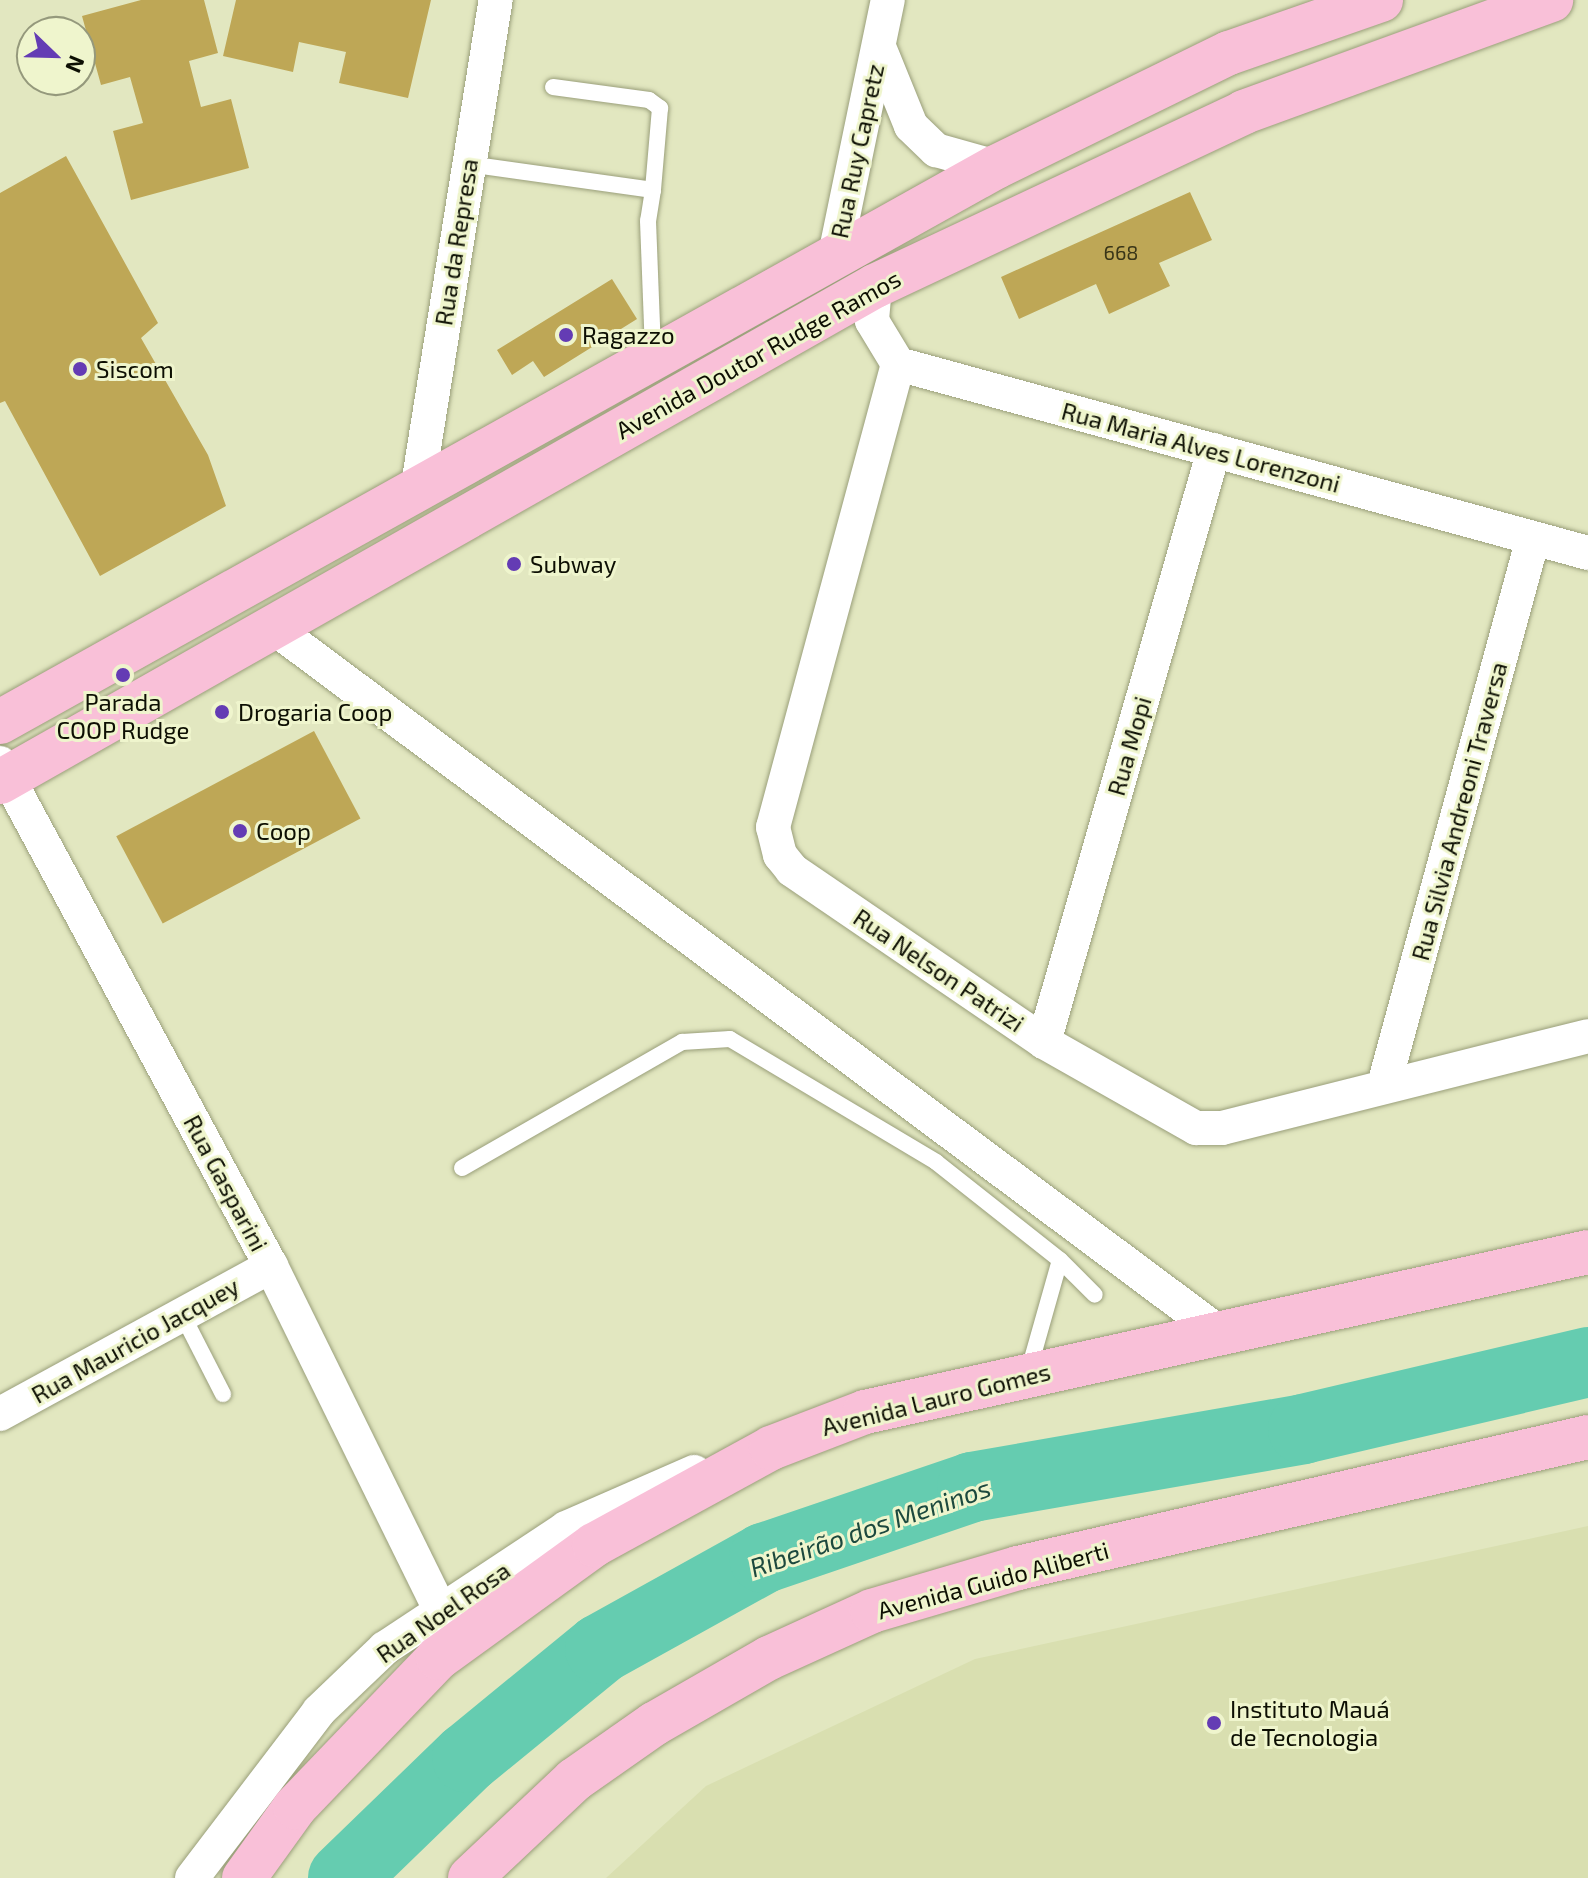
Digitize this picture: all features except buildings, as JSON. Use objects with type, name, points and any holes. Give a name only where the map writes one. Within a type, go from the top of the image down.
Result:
[{"type":"main road","name":"Avenida Doutor Rudge Ramos","points":[[0,722],[418,485],[996,167],[1229,53],[1381,0]]},
{"type":"main road","name":"Avenida Doutor Rudge Ramos","points":[[3,774],[274,628],[875,286],[1244,112],[1551,0]]},
{"type":"main road","name":"Avenida Lauro Gomes","points":[[244,1878],[295,1807],[438,1658],[594,1545],[771,1448],[865,1412],[1588,1252]]},
{"type":"main road","name":"Avenida Guido Aliberti","points":[[470,1878],[574,1780],[654,1724],[769,1658],[872,1611],[1018,1568],[1588,1437]]},
{"type":"street","name":"Rua da Represa","points":[[418,485],[496,0]]},
{"type":"street","name":"Rua Ruy Capretz","points":[[835,255],[888,0]]},
{"type":"street","name":"Rua Ruy Capretz","points":[[879,47],[911,126],[936,150],[996,167]]},
{"type":"street","points":[[875,286],[872,321],[879,343],[898,364]]},
{"type":"street","name":"Rua Maria Alves Lorenzoni","points":[[898,364],[1588,553]]},
{"type":"street","name":"Rua Nelson Patrizi","points":[[898,364],[773,827],[780,855],[792,870],[1044,1042],[1196,1128],[1222,1128],[1588,1036]]},
{"type":"street","name":"Rua Mopi","points":[[1044,1042],[1214,450]]},
{"type":"street","name":"Rua Silvia Andreoni Traversa","points":[[1384,1085],[1533,538]]},
{"type":"street","points":[[274,628],[1220,1333]]},
{"type":"street","name":"Rua Gasparini","points":[[3,774],[271,1266],[440,1609]]},
{"type":"street","name":"Rua Mauricio Jacquey","points":[[0,1414],[271,1266]]},
{"type":"street","name":"Rua Noel Rosa","points":[[192,1878],[319,1711],[385,1648],[440,1609],[613,1505],[771,1448]]},
{"type":"lane","points":[[553,87],[649,100],[660,108],[648,221],[653,358]]},
{"type":"lane","points":[[468,164],[653,190]]},
{"type":"lane","points":[[462,1168],[682,1042],[730,1039],[936,1162],[1060,1260],[1095,1295]]},
{"type":"lane","points":[[1027,1374],[1060,1260]]},
{"type":"lane","points":[[182,1314],[223,1394]]},
{"type":"shaded area","name":"Instituto Mauá de Tecnologia","points":[[1588,1526],[1588,1878],[606,1878],[706,1786],[975,1659]]},
{"type":"waterway","name":"Ribeirão dos Meninos","points":[[343,1878],[467,1758],[600,1649],[764,1558],[972,1487],[1303,1429],[1588,1362]]},
{"type":"place","name":"Ragazzo","points":[[566,335]]},
{"type":"place","name":"Siscom","points":[[80,369]]},
{"type":"place","name":"Subway","points":[[514,564]]},
{"type":"place","name":"Parada COOP Rudge","points":[[123,675]]},
{"type":"place","name":"Drogaria Coop","points":[[222,712]]},
{"type":"place","name":"Coop","points":[[240,831]]},
{"type":"place","name":"Instituto Mauá de Tecnologia","points":[[1214,1723]]}]
